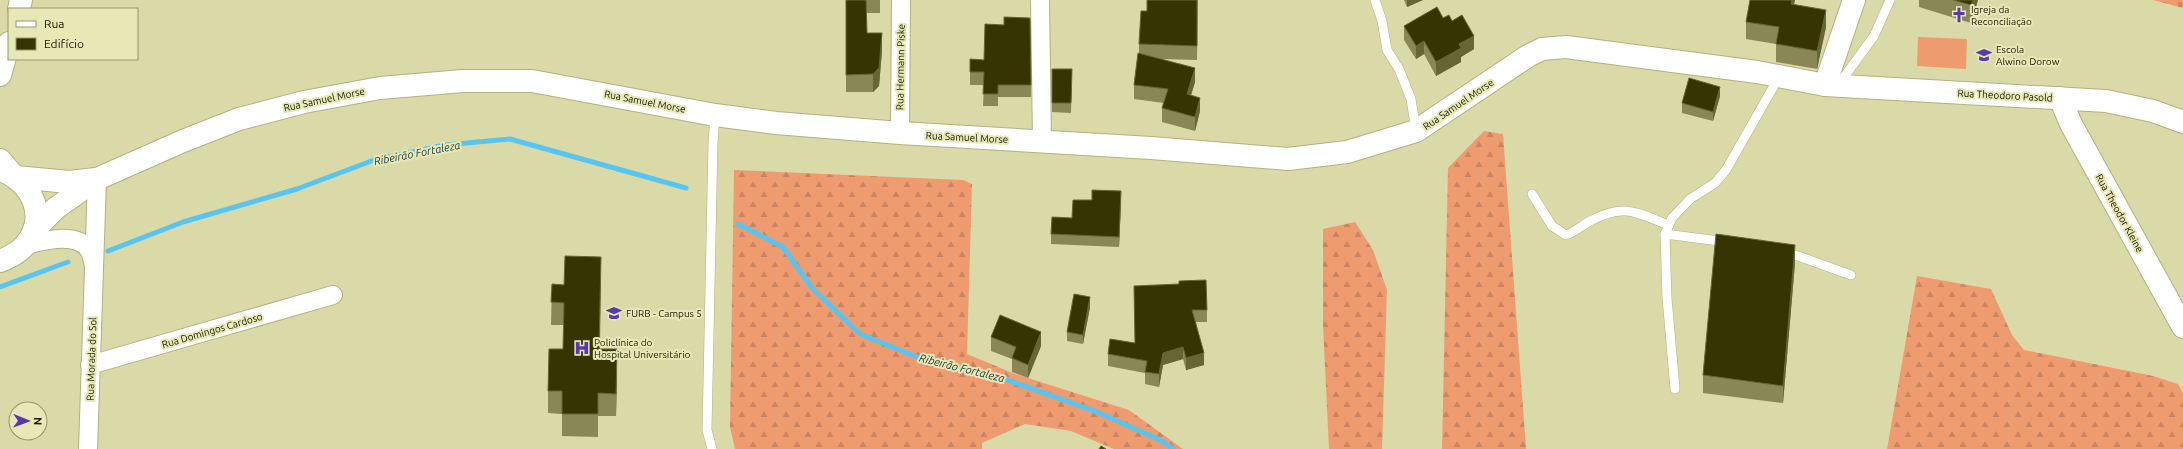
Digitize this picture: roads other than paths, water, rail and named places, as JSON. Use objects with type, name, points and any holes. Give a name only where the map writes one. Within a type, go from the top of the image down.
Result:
[{"type":"main road","points":[[1831,85],[1854,0]]},
{"type":"main road","points":[[0,75],[8,47]]},
{"type":"main road","name":"Rua Samuel Morse","points":[[0,261],[14,255],[61,204],[97,179],[183,141],[239,119],[304,102],[380,88],[462,81],[532,81],[715,115],[776,123],[900,133],[1042,141],[1288,159],[1347,152],[1416,132],[1528,56],[1542,49],[1566,48],[1779,76],[1831,85]]},
{"type":"main road","name":"Rua Theodoro Pasold","points":[[1831,85],[2106,101],[2130,105],[2183,122]]},
{"type":"main road","name":"Rua Theodor Kleine","points":[[2060,98],[2071,124],[2183,327]]},
{"type":"main road","name":"Rua Samuel Morse","points":[[7,170],[69,182],[97,179]]},
{"type":"main road","points":[[7,170],[25,184],[33,198],[36,214],[30,237]]},
{"type":"street","name":"Rua Hermann Piske","points":[[900,133],[901,0]]},
{"type":"street","points":[[1040,0],[1042,141]]},
{"type":"street","name":"Rua Morada do Sol","points":[[88,449],[97,179]]},
{"type":"street","name":"Rua Morada do Sol","points":[[30,237],[49,240],[62,239],[82,244],[89,250],[95,269]]},
{"type":"street","name":"Rua Domingos Cardoso","points":[[90,365],[333,294]]},
{"type":"lane","points":[[1375,0],[1382,21],[1387,50],[1400,69],[1411,99],[1416,132]]},
{"type":"lane","points":[[1831,85],[1874,36],[1890,0]]},
{"type":"lane","points":[[1675,389],[1667,298],[1665,234],[1672,218],[1690,199],[1715,183],[1726,170],[1779,76]]},
{"type":"lane","points":[[712,449],[707,430],[713,143],[715,115]]},
{"type":"lane","points":[[1532,194],[1552,226],[1566,235],[1608,212],[1620,210],[1640,213],[1668,225]]},
{"type":"lane","points":[[1665,234],[1738,245]]},
{"type":"lane","points":[[1775,252],[1798,256],[1851,275]]},
{"type":"waterway","name":"Ribeirão Fortaleza","points":[[108,251],[183,222],[297,189],[374,160],[445,145],[510,139],[686,188]]},
{"type":"waterway","name":"Ribeirão Fortaleza","points":[[738,224],[783,247],[812,288],[860,334],[929,362],[1002,378],[1097,412],[1162,441],[1173,449]]},
{"type":"waterway","name":"Ribeirão Fortaleza","points":[[0,287],[68,262]]},
{"type":"place","name":"Igreja da Reconciliação","points":[[1959,15]]},
{"type":"place","name":"Escola Alwino Dorow","points":[[1984,55]]},
{"type":"place","name":"FURB - Campus 5","points":[[614,313]]},
{"type":"place","name":"Policlínica do Hospital Universitário","points":[[582,348]]}]
